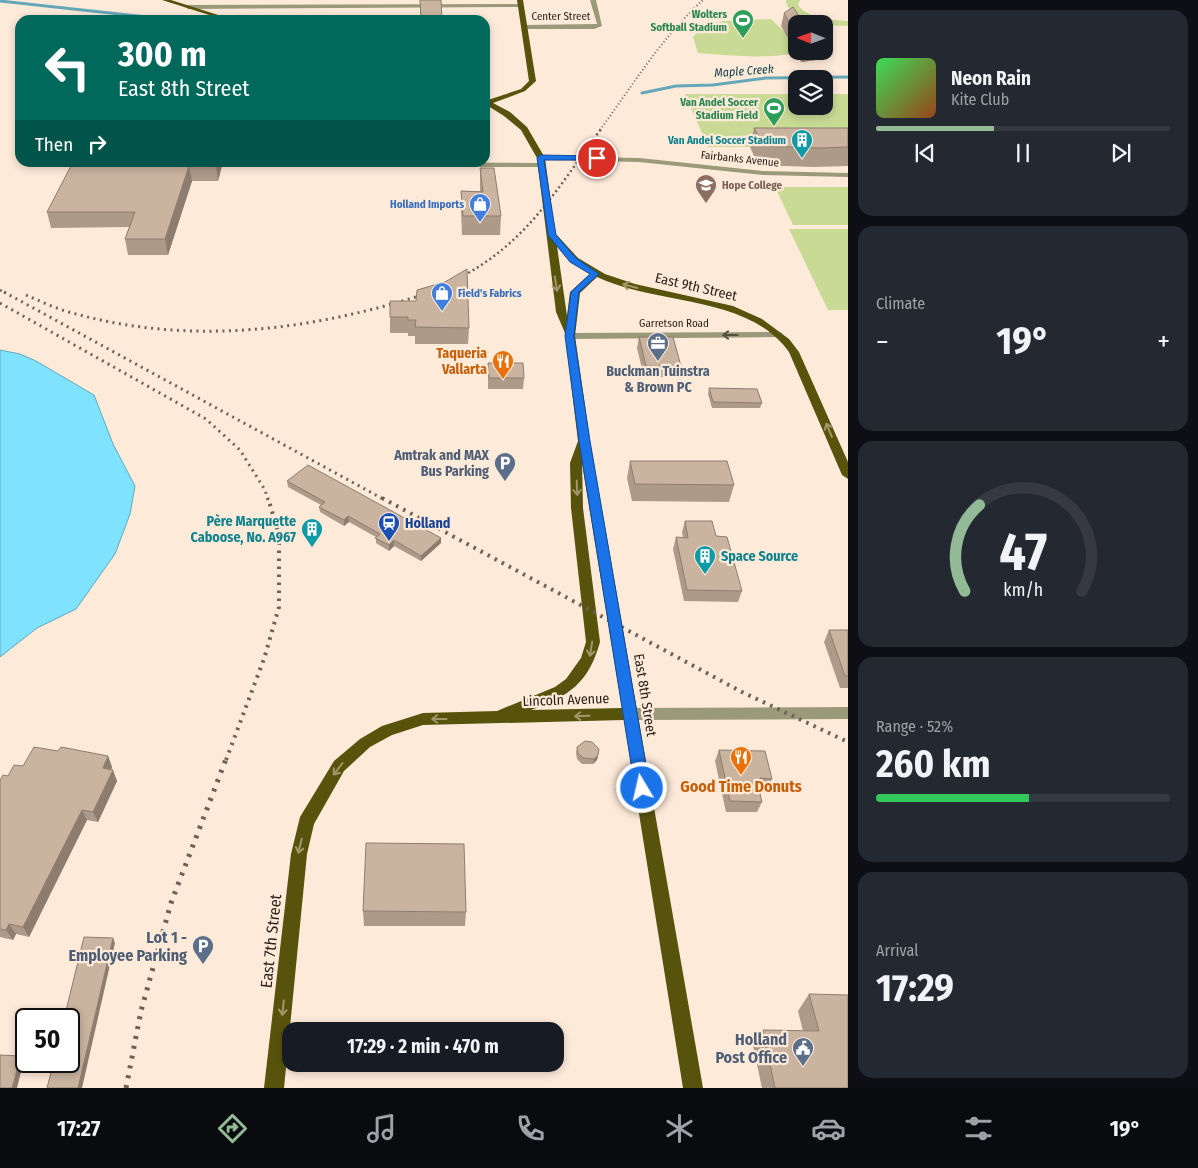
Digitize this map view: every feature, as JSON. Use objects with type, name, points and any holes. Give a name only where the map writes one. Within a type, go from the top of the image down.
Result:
[{"type":"main road","points":[[165,0],[214,15]]},
{"type":"main road","points":[[490,101],[523,90],[533,81],[521,3]]},
{"type":"main road","points":[[490,104],[507,114],[524,129],[541,162]]},
{"type":"main road","name":"East 8th Street","points":[[541,162],[552,235],[552,257],[560,312],[570,336]]},
{"type":"main road","points":[[552,235],[573,260],[595,274]]},
{"type":"main road","name":"East 8th Street","points":[[595,274],[575,292],[570,336],[584,441],[693,1088]]},
{"type":"main road","name":"East 9th Street","points":[[595,274],[629,286],[731,308],[753,317],[787,342],[804,373],[848,475]]},
{"type":"main road","points":[[488,718],[531,705],[558,693],[579,677],[590,658],[593,642],[577,508],[576,463],[584,441]]},
{"type":"main road","name":"Lincoln Avenue","points":[[317,801],[339,766],[365,743],[387,730],[423,719],[630,714]]},
{"type":"main road","name":"East 7th Street","points":[[274,1088],[299,854],[306,822],[317,801]]},
{"type":"street","name":"Center Street","points":[[525,27],[594,27],[600,25],[594,0]]},
{"type":"street","points":[[188,7],[521,3]]},
{"type":"street","name":"Fairbanks Avenue","points":[[490,163],[639,160],[763,174],[848,175]]},
{"type":"street","name":"Garretson Road","points":[[570,336],[778,335]]},
{"type":"street","name":"Lincoln Avenue","points":[[630,714],[848,713]]},
{"type":"green space","points":[[786,0],[800,0],[798,5],[802,10],[812,15],[799,15],[792,11]]},
{"type":"green space","name":"Wolters Softball Stadium","points":[[771,19],[787,34],[788,54],[775,56],[735,56],[698,53],[693,37],[703,26],[724,21]]},
{"type":"green space","points":[[833,20],[848,21],[848,26],[833,25]]},
{"type":"green space","name":"Van Andel Soccer Stadium Field","points":[[685,94],[788,94],[788,115],[833,115],[833,94],[848,94],[848,147],[708,147]]},
{"type":"green space","points":[[775,187],[848,187],[848,225],[793,225]]},
{"type":"green space","points":[[789,229],[848,229],[848,310],[828,310]]},
{"type":"water","points":[[0,350],[20,354],[36,361],[94,395],[113,444],[135,486],[130,514],[115,554],[76,609],[37,628],[0,657]]},
{"type":"building","points":[[420,0],[441,0],[442,15],[421,15]]},
{"type":"building","points":[[793,7],[798,15],[788,15],[788,20],[784,13]]},
{"type":"building","points":[[754,128],[848,128],[848,147],[763,146]]},
{"type":"building","points":[[70,167],[189,167],[165,239],[125,239],[135,212],[47,212]]},
{"type":"building","points":[[480,168],[494,168],[501,216],[463,216],[461,191],[483,192]]},
{"type":"building","points":[[467,269],[469,328],[415,327],[416,320],[408,320],[408,317],[390,317],[390,301],[416,301],[417,290],[445,282]]},
{"type":"building","points":[[639,337],[673,337],[681,366],[646,366]]},
{"type":"building","points":[[488,363],[523,363],[524,378],[489,378]]},
{"type":"building","points":[[709,388],[757,389],[762,403],[713,402]]},
{"type":"building","points":[[630,461],[727,461],[734,485],[635,484]]},
{"type":"building","points":[[308,465],[441,538],[421,556],[394,540],[389,545],[375,538],[380,534],[348,516],[344,520],[319,507],[325,502],[287,481]]},
{"type":"building","name":"Space Source","points":[[685,521],[712,521],[716,536],[727,537],[742,591],[687,590],[676,537],[688,538]]},
{"type":"building","points":[[829,630],[848,630],[848,676],[845,676]]},
{"type":"building","points":[[585,741],[592,742],[599,749],[598,755],[594,759],[583,758],[578,753],[577,747]]},
{"type":"building","points":[[34,747],[58,751],[61,747],[108,756],[103,768],[113,770],[93,812],[82,810],[23,927],[9,924],[6,930],[0,929],[0,780],[3,775],[8,776],[14,765],[23,766]]},
{"type":"building","name":"Good Time Donuts","points":[[719,750],[765,751],[772,779],[760,778],[763,790],[759,790],[762,802],[730,801]]},
{"type":"building","points":[[366,843],[464,844],[466,912],[363,911]]},
{"type":"building","points":[[84,937],[113,938],[78,1088],[47,1088],[51,1073],[80,1073],[80,1008],[67,1008]]},
{"type":"building","name":"Holland Post Office","points":[[809,994],[848,995],[848,1088],[775,1088],[763,1030],[819,1031]]},
{"type":"building","points":[[0,1055],[15,1056],[16,1073],[12,1088],[0,1088]]},
{"type":"waterway","name":"Maple Creek","points":[[0,1],[128,15]]},
{"type":"waterway","name":"Maple Creek","points":[[642,93],[676,86],[713,85],[766,78],[848,77]]},
{"type":"railway","points":[[600,130],[661,46],[688,14],[703,0]]},
{"type":"railway","points":[[455,280],[480,266],[521,233],[554,194],[601,129]]},
{"type":"railway","points":[[0,290],[4,292]]},
{"type":"railway","points":[[4,292],[385,500]]},
{"type":"railway","points":[[26,295],[70,312],[120,324],[164,329],[209,331],[254,329],[298,324],[385,306],[428,293]]},
{"type":"railway","points":[[0,303],[206,419],[240,450],[265,490],[268,500]]},
{"type":"railway","points":[[226,760],[264,659],[279,607],[279,535],[268,498]]},
{"type":"railway","points":[[382,498],[742,692],[848,742]]},
{"type":"railway","points":[[126,1088],[141,1011],[171,903],[226,759]]},
{"type":"place","name":"Wolters Softball Stadium","points":[[743,39]]},
{"type":"place","name":"Van Andel Soccer Stadium Field","points":[[774,127]]},
{"type":"place","name":"Van Andel Soccer Stadium","points":[[802,159]]},
{"type":"place","name":"Hope College","points":[[706,204]]},
{"type":"place","name":"Holland Imports","points":[[480,223]]},
{"type":"place","name":"Field’s Fabrics","points":[[442,312]]},
{"type":"place","name":"Buckman Tuinstra & Brown PC","points":[[658,362]]},
{"type":"place","name":"Taqueria Vallarta","points":[[503,380]]},
{"type":"place","name":"Amtrak and MAX Bus Parking","points":[[505,482]]},
{"type":"place","name":"Holland","points":[[389,542]]},
{"type":"place","name":"Père Marquette Caboose, No. A967","points":[[312,548]]},
{"type":"place","name":"Space Source","points":[[705,575]]},
{"type":"place","name":"Good Time Donuts","points":[[741,776]]},
{"type":"place","name":"Lot 1 - Employee Parking","points":[[203,965]]},
{"type":"place","name":"Holland Post Office","points":[[803,1067]]},
{"type":"route","points":[[597,158],[540,158],[552,235],[573,260],[595,274],[579,286],[575,292],[570,336],[584,441],[642,788]]}]
